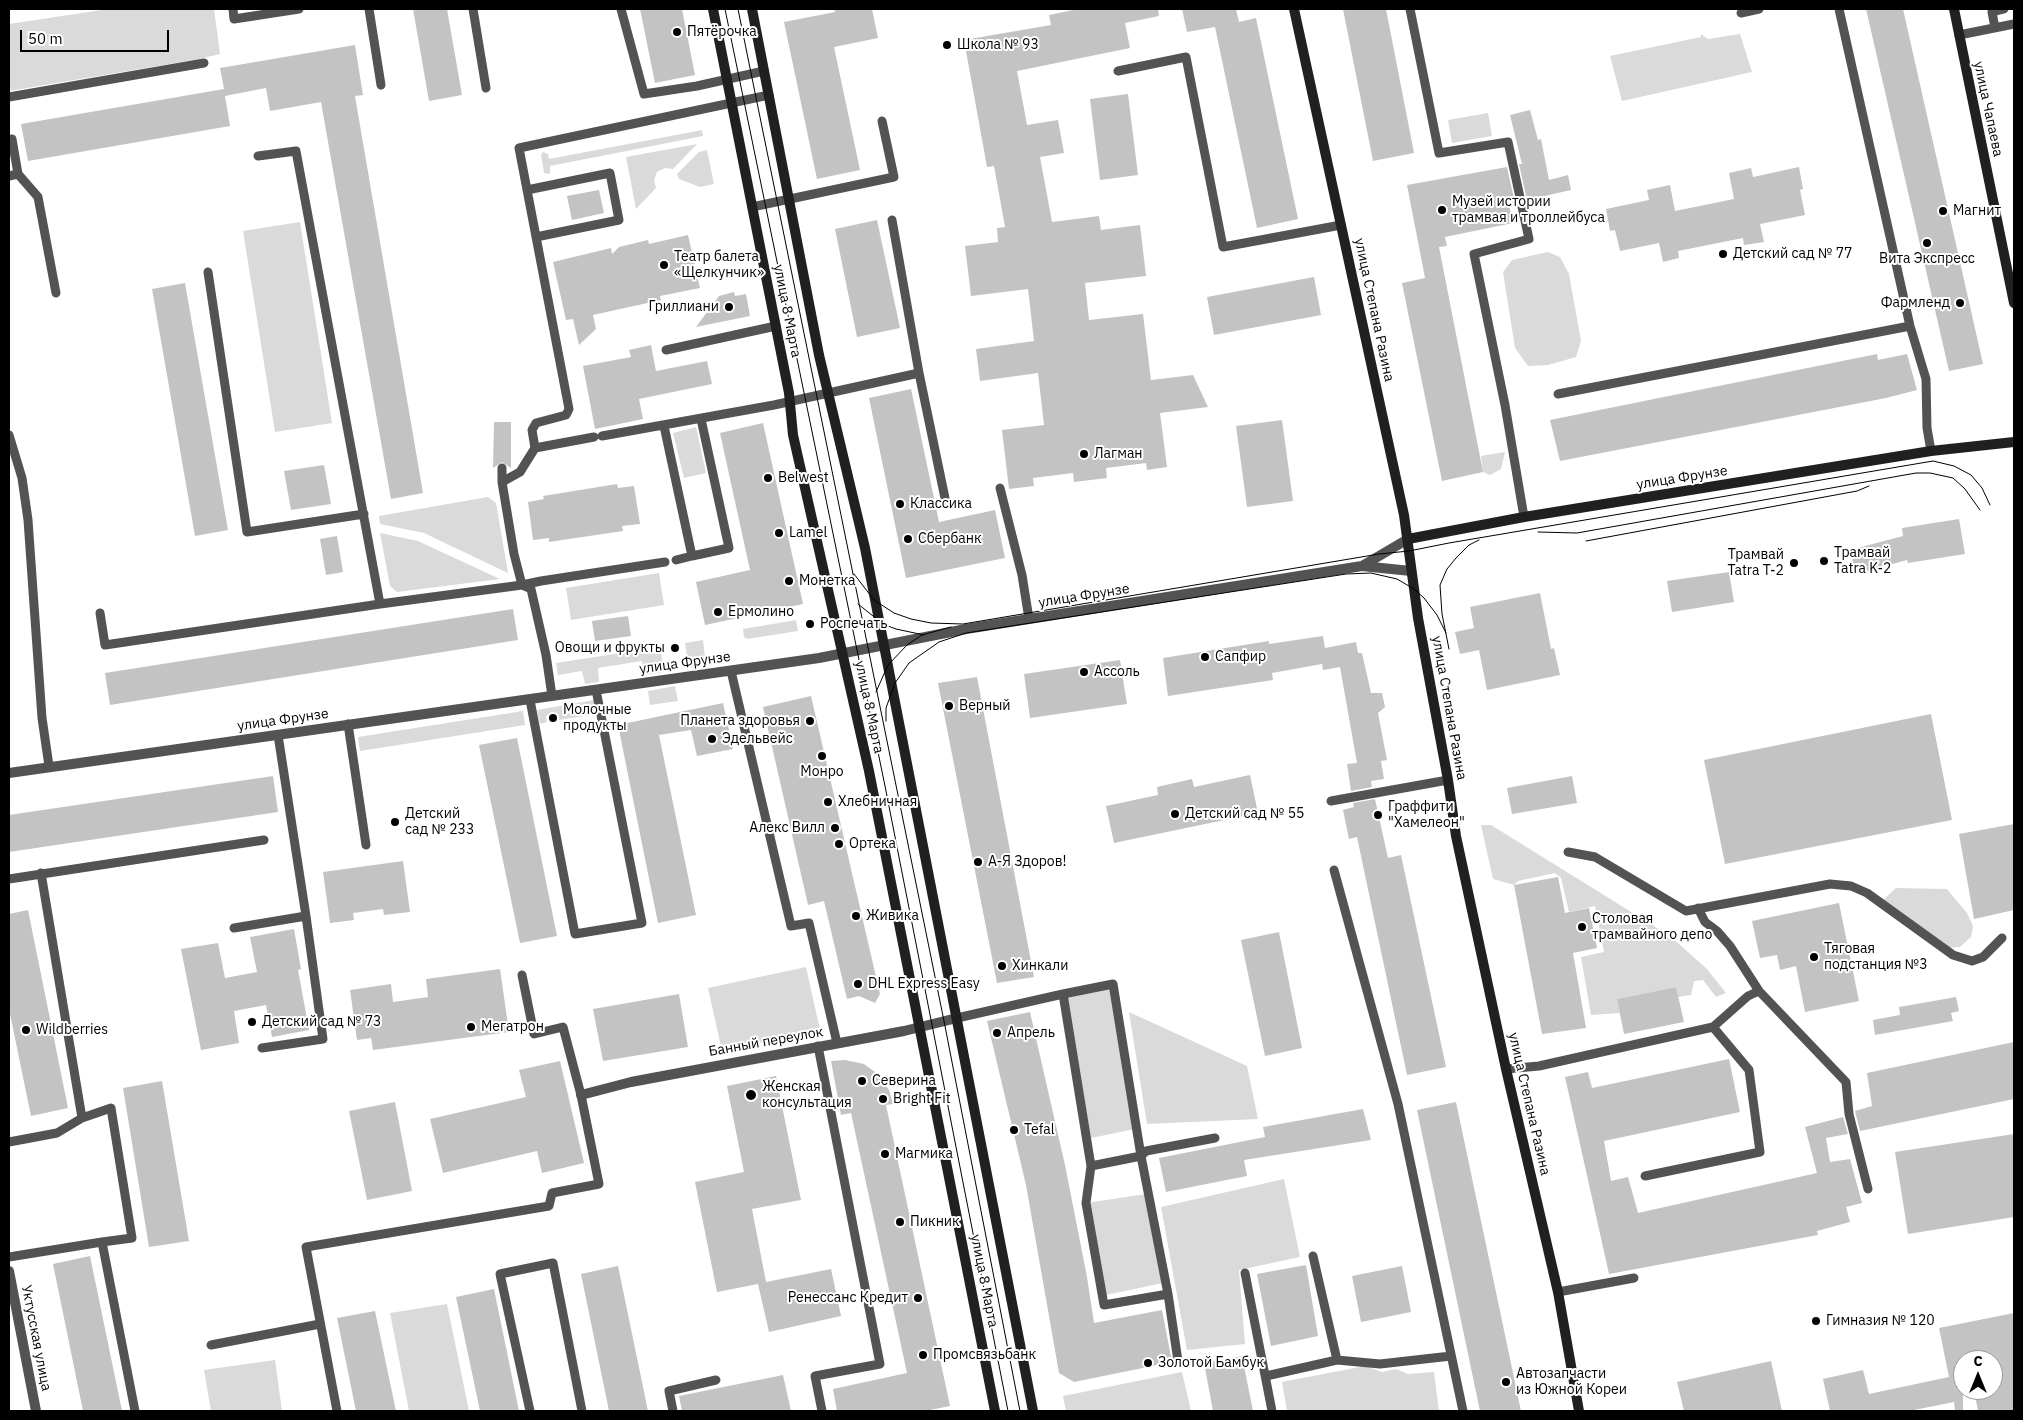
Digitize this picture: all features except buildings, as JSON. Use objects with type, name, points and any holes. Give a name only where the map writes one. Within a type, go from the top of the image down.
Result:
[{"type":"main road","name":"улица 8 Марта","points":[[713,9],[776,326],[790,401],[793,435],[869,771],[995,1411]]},
{"type":"main road","name":"улица 8 Марта","points":[[752,9],[828,392],[865,548],[1033,1411]]},
{"type":"main road","name":"улица Степана Разина","points":[[1294,9],[1408,539],[1411,571],[1456,836],[1506,1069],[1558,1292],[1579,1411]]},
{"type":"main road","name":"улица Чапаева","points":[[1954,9],[2014,303]]},
{"type":"main road","name":"улица Фрунзе","points":[[1408,539],[1524,517],[1931,451],[2014,442]]},
{"type":"street","name":"улица Фрунзе","points":[[1362,566],[1408,539]]},
{"type":"street","name":"улица Фрунзе","points":[[9,773],[731,671],[843,653],[966,628],[1362,566],[1411,571]]},
{"type":"street","name":"Банный переулок","points":[[581,1095],[631,1082],[920,1027],[957,1018]]},
{"type":"street","name":"Уктусская улица","points":[[9,1271],[36,1411]]},
{"type":"lane","points":[[233,9],[234,19],[298,9]]},
{"type":"lane","points":[[368,9],[381,85]]},
{"type":"lane","points":[[473,9],[486,88]]},
{"type":"lane","points":[[621,9],[644,94],[764,71]]},
{"type":"lane","points":[[1410,9],[1440,153],[1508,142],[1529,239],[1474,254],[1505,405],[1524,517]]},
{"type":"lane","points":[[1741,13],[1760,9]]},
{"type":"lane","points":[[1839,9],[1910,326],[1926,379],[1927,428],[1931,451]]},
{"type":"lane","points":[[1995,28],[1992,12],[2004,9]]},
{"type":"lane","points":[[1959,35],[2014,24]]},
{"type":"lane","points":[[1118,71],[1186,58],[1224,247],[1341,225]]},
{"type":"lane","points":[[9,97],[204,63]]},
{"type":"lane","points":[[502,482],[520,472],[535,448],[532,430],[536,423],[566,414],[569,409],[519,148],[769,95]]},
{"type":"lane","points":[[752,206],[894,177],[882,121]]},
{"type":"lane","points":[[12,139],[13,175],[38,197],[56,293]]},
{"type":"lane","points":[[258,156],[296,151],[380,604]]},
{"type":"lane","points":[[527,190],[610,173],[619,220],[536,237]]},
{"type":"lane","points":[[892,220],[919,373],[946,503]]},
{"type":"lane","points":[[208,272],[247,532],[364,514]]},
{"type":"lane","points":[[666,350],[776,326]]},
{"type":"lane","points":[[1558,394],[1910,326]]},
{"type":"lane","points":[[535,448],[701,419],[919,373]]},
{"type":"lane","points":[[676,560],[729,548],[701,419]]},
{"type":"lane","points":[[664,426],[692,556]]},
{"type":"lane","points":[[9,435],[22,478],[28,520],[42,718],[49,766]]},
{"type":"lane","points":[[502,468],[502,482],[514,554],[522,586]]},
{"type":"lane","points":[[1000,488],[1022,575],[1029,619]]},
{"type":"lane","points":[[100,613],[106,645],[380,604],[522,586],[541,581],[665,562]]},
{"type":"lane","points":[[522,586],[531,589],[546,655],[552,696]]},
{"type":"lane","points":[[731,671],[791,926],[809,923],[837,1042]]},
{"type":"lane","points":[[530,700],[575,934],[642,923],[596,690]]},
{"type":"lane","points":[[348,724],[366,845]]},
{"type":"lane","points":[[262,1048],[323,1039],[278,735]]},
{"type":"lane","points":[[1331,801],[1448,780]]},
{"type":"lane","points":[[9,879],[264,840]]},
{"type":"lane","points":[[1568,852],[1595,857],[1686,911],[1830,884],[1851,886],[1867,892],[1953,956],[1972,961],[1983,957],[2002,938]]},
{"type":"lane","points":[[1334,870],[1398,1104],[1463,1411]]},
{"type":"lane","points":[[41,873],[82,1118]]},
{"type":"lane","points":[[1698,908],[1705,922],[1730,946],[1759,991],[1846,1082],[1849,1114],[1868,1189]]},
{"type":"lane","points":[[234,928],[306,916]]},
{"type":"lane","points":[[337,1411],[306,1247],[549,1206],[552,1193],[599,1184],[581,1095],[563,1027],[534,1034],[522,975]]},
{"type":"lane","points":[[957,1018],[1113,984],[1141,1156],[1168,1294],[1178,1361]]},
{"type":"lane","points":[[1506,1069],[1539,1066],[1712,1027],[1748,996],[1759,991]]},
{"type":"lane","points":[[1063,994],[1091,1166],[1086,1202],[1104,1304],[1168,1294]]},
{"type":"lane","points":[[1645,1176],[1760,1152],[1749,1070],[1712,1027]]},
{"type":"lane","points":[[818,1046],[880,1364],[815,1376],[822,1411]]},
{"type":"lane","points":[[9,1142],[57,1133],[82,1118],[111,1108],[132,1238],[9,1258]]},
{"type":"lane","points":[[1091,1166],[1141,1156],[1146,1150],[1215,1138]]},
{"type":"lane","points":[[102,1242],[135,1411]]},
{"type":"lane","points":[[1313,1256],[1337,1360]]},
{"type":"lane","points":[[530,1411],[500,1274],[553,1264],[582,1411]]},
{"type":"lane","points":[[1245,1273],[1272,1411]]},
{"type":"lane","points":[[1558,1292],[1634,1278]]},
{"type":"lane","points":[[211,1345],[320,1324]]},
{"type":"lane","points":[[1266,1376],[1337,1360],[1380,1364],[1451,1356]]},
{"type":"lane","points":[[673,1411],[669,1391],[716,1380]]},
{"type":"shaded area","points":[[108,9],[214,9],[220,54],[9,91],[9,24]]},
{"type":"shaded area","points":[[1701,34],[1708,39],[1740,34],[1752,72],[1622,101],[1610,56],[1701,37]]},
{"type":"shaded area","points":[[1488,113],[1492,136],[1452,143],[1448,120]]},
{"type":"shaded area","points":[[702,130],[703,136],[550,166],[550,174],[544,173],[541,155],[543,152],[548,154],[549,159]]},
{"type":"shaded area","points":[[697,144],[673,169],[665,168],[657,172],[654,180],[656,188],[636,209],[626,157]]},
{"type":"shaded area","points":[[707,150],[714,184],[700,187],[679,179],[677,174],[699,152]]},
{"type":"shaded area","points":[[300,222],[332,423],[275,432],[243,231]]},
{"type":"shaded area","points":[[1548,252],[1560,257],[1569,274],[1581,341],[1576,357],[1548,365],[1528,366],[1515,348],[1503,272],[1512,260]]},
{"type":"shaded area","points":[[696,427],[706,473],[684,478],[673,433]]},
{"type":"shaded area","points":[[1505,452],[1501,469],[1490,475],[1483,472],[1481,456]]},
{"type":"shaded area","points":[[488,497],[496,503],[508,573],[424,533],[380,524],[379,516]]},
{"type":"shaded area","points":[[380,533],[418,541],[500,579],[397,592],[390,586]]},
{"type":"shaded area","points":[[659,573],[664,605],[571,620],[566,588]]},
{"type":"shaded area","points":[[796,620],[798,631],[747,639],[744,637],[743,629]]},
{"type":"shaded area","points":[[703,640],[706,665],[689,668],[685,643]]},
{"type":"shaded area","points":[[660,647],[664,672],[644,675],[642,661],[598,668],[599,682],[585,684],[582,671],[558,675],[556,663]]},
{"type":"shaded area","points":[[675,686],[678,701],[650,705],[648,691]]},
{"type":"shaded area","points":[[594,700],[597,714],[559,720],[558,714],[546,716],[547,722],[540,724],[537,710]]},
{"type":"shaded area","points":[[523,711],[525,725],[360,751],[358,737]]},
{"type":"shaded area","points":[[1481,825],[1491,825],[1670,936],[1707,969],[1726,993],[1716,997],[1703,980],[1694,981],[1691,995],[1678,997],[1676,987],[1617,999],[1620,1013],[1591,1015],[1581,957],[1604,952],[1595,906],[1569,912],[1561,878],[1555,873],[1518,881],[1514,885],[1493,879]]},
{"type":"shaded area","points":[[1896,888],[1947,889],[1967,913],[1973,926],[1971,937],[1960,947],[1946,948],[1882,901]]},
{"type":"shaded area","points":[[806,967],[820,1030],[722,1051],[708,988]]},
{"type":"shaded area","points":[[1111,987],[1135,1129],[1091,1138],[1067,996]]},
{"type":"shaded area","points":[[1129,1012],[1247,1066],[1258,1119],[1147,1124]]},
{"type":"shaded area","points":[[1284,1179],[1300,1257],[1239,1270],[1245,1344],[1187,1350],[1161,1207]]},
{"type":"shaded area","points":[[1146,1194],[1163,1283],[1106,1295],[1086,1203]]},
{"type":"shaded area","points":[[447,1304],[469,1411],[409,1411],[390,1313]]},
{"type":"shaded area","points":[[275,1360],[282,1411],[211,1411],[204,1370]]},
{"type":"shaded area","points":[[1365,1366],[1382,1372],[1396,1369],[1408,1374],[1434,1372],[1439,1411],[1287,1411],[1282,1382]]},
{"type":"shaded area","points":[[1182,1372],[1191,1411],[1066,1411],[1063,1396]]},
{"type":"tram line","points":[[725,9],[885,786],[1008,1411]]},
{"type":"tram line","points":[[738,9],[944,1021],[1020,1411]]},
{"type":"tram line","points":[[854,574],[874,600],[894,613],[931,623],[963,624],[1379,554],[1409,551],[1933,461],[1954,466],[1971,475],[1982,488],[1990,505]]},
{"type":"tram line","points":[[1538,532],[1577,533],[1916,473],[1930,473],[1953,478],[1965,489],[1980,510]]},
{"type":"tram line","points":[[1586,541],[1857,491],[1869,486]]},
{"type":"tram line","points":[[1449,649],[1442,614],[1440,585],[1447,569],[1456,558],[1469,545],[1479,540]]},
{"type":"tram line","points":[[886,721],[886,708],[895,683],[909,663],[939,642],[966,633],[1346,574],[1371,573],[1397,579],[1414,589],[1424,598],[1437,615],[1446,633]]},
{"type":"tram line","points":[[858,604],[883,624],[924,635]]},
{"type":"tram line","points":[[876,692],[888,665],[907,645],[922,635],[951,627]]},
{"type":"place","name":"Пятёрочка","points":[[677,32]]},
{"type":"place","name":"Школа № 93","points":[[947,45]]},
{"type":"place","name":"Музей истории трамвая и троллейбуса","points":[[1442,210]]},
{"type":"place","name":"Магнит","points":[[1943,211]]},
{"type":"place","name":"Вита Экспресс","points":[[1927,243]]},
{"type":"place","name":"Детский сад № 77","points":[[1723,254]]},
{"type":"place","name":"Театр балета «Щелкунчик»","points":[[664,265]]},
{"type":"place","name":"Фармленд","points":[[1960,303]]},
{"type":"place","name":"Гриллиани","points":[[729,307]]},
{"type":"place","name":"Лагман","points":[[1084,454]]},
{"type":"place","name":"Belwest","points":[[768,478]]},
{"type":"place","name":"Классика","points":[[900,504]]},
{"type":"place","name":"Lamel","points":[[779,533]]},
{"type":"place","name":"Сбербанк","points":[[908,539]]},
{"type":"place","name":"Трамвай Tatra K-2","points":[[1824,561]]},
{"type":"place","name":"Трамвай Tatra T-2","points":[[1794,563]]},
{"type":"place","name":"Монетка","points":[[789,581]]},
{"type":"place","name":"Ермолино","points":[[718,612]]},
{"type":"place","name":"Роспечать","points":[[810,624]]},
{"type":"place","name":"Овощи и фрукты","points":[[675,648]]},
{"type":"place","name":"Сапфир","points":[[1205,657]]},
{"type":"place","name":"Ассоль","points":[[1084,672]]},
{"type":"place","name":"Верный","points":[[949,706]]},
{"type":"place","name":"Молочные продукты","points":[[553,718]]},
{"type":"place","name":"Планета здоровья","points":[[810,721]]},
{"type":"place","name":"Эдельвейс","points":[[712,739]]},
{"type":"place","name":"Монро","points":[[822,756]]},
{"type":"place","name":"Хлебничная","points":[[828,802]]},
{"type":"place","name":"Детский сад № 55","points":[[1175,814]]},
{"type":"place","name":"Граффити \"Хамелеон\"","points":[[1378,815]]},
{"type":"place","name":"Детский сад № 233","points":[[395,822]]},
{"type":"place","name":"Алекс Вилл","points":[[835,828]]},
{"type":"place","name":"Ортека","points":[[839,844]]},
{"type":"place","name":"А-Я Здоров!","points":[[978,862]]},
{"type":"place","name":"Живика","points":[[856,916]]},
{"type":"place","name":"Столовая трамвайного депо","points":[[1582,927]]},
{"type":"place","name":"Тяговая подстанция №3","points":[[1814,957]]},
{"type":"place","name":"Хинкали","points":[[1002,966]]},
{"type":"place","name":"DHL Express Easy","points":[[858,984]]},
{"type":"place","name":"Детский сад № 73","points":[[252,1022]]},
{"type":"place","name":"Мегатрон","points":[[471,1027]]},
{"type":"place","name":"Wildberries","points":[[26,1030]]},
{"type":"place","name":"Апрель","points":[[997,1033]]},
{"type":"place","name":"Северина","points":[[862,1081]]},
{"type":"place","name":"Женская консультация","points":[[751,1095]]},
{"type":"place","name":"Bright Fit","points":[[883,1099]]},
{"type":"place","name":"Tefal","points":[[1014,1130]]},
{"type":"place","name":"Магмика","points":[[885,1154]]},
{"type":"place","name":"Пикник","points":[[900,1222]]},
{"type":"place","name":"Ренессанс Кредит","points":[[918,1298]]},
{"type":"place","name":"Гимназия № 120","points":[[1816,1321]]},
{"type":"place","name":"Промсвязьбанк","points":[[923,1355]]},
{"type":"place","name":"Золотой Бамбук","points":[[1148,1363]]},
{"type":"place","name":"Автозапчасти из Южной Кореи","points":[[1506,1382]]}]
